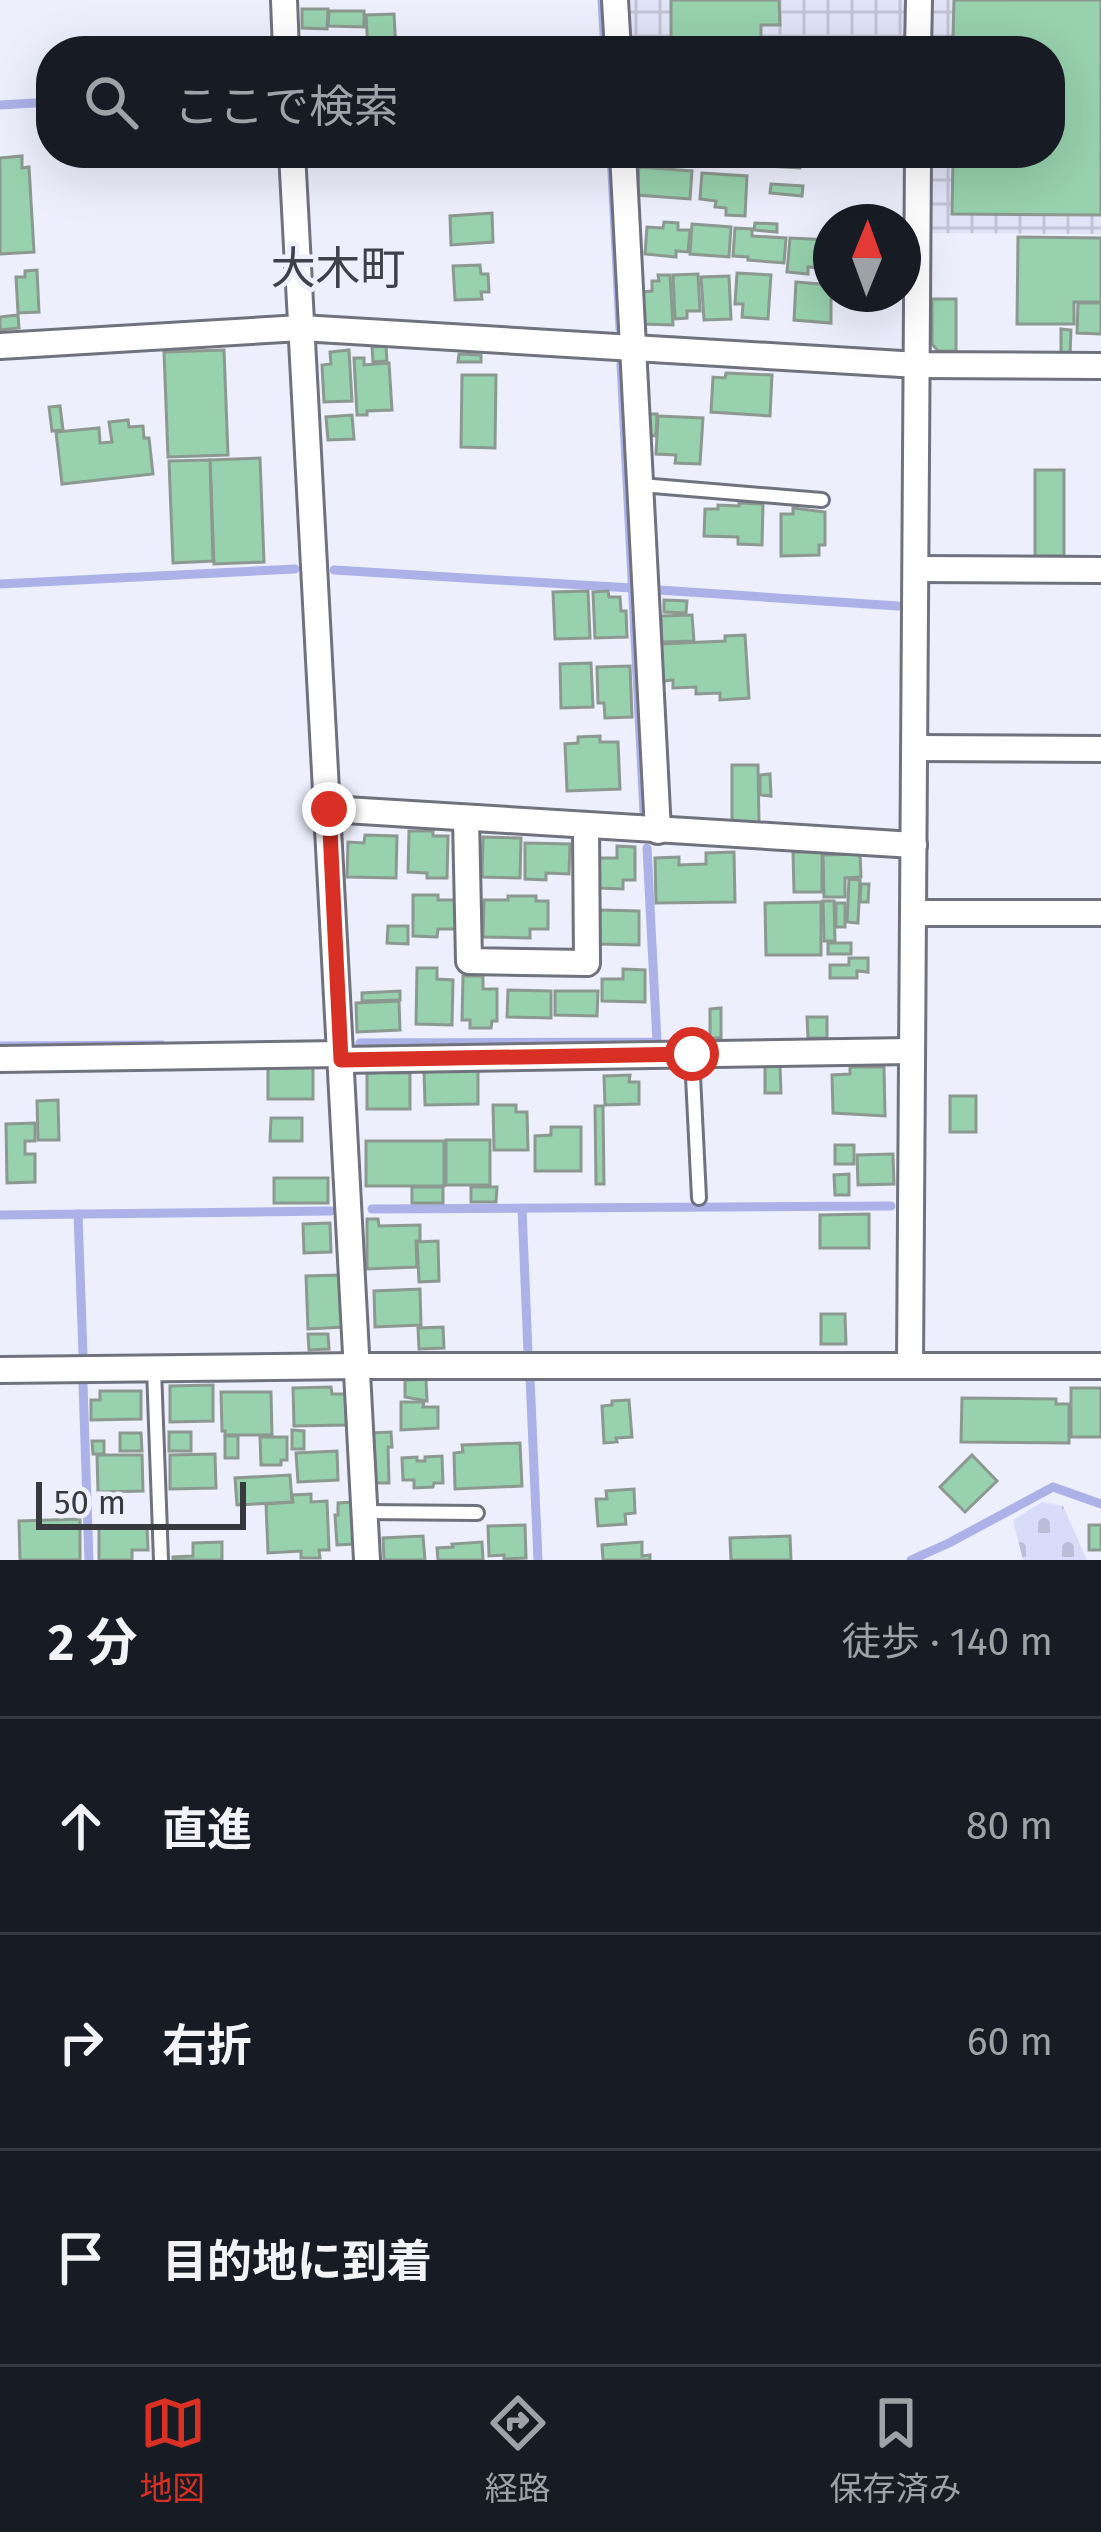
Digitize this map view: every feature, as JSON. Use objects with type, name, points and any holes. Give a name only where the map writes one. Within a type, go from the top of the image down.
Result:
[{"type":"street","points":[[284,0],[285,36]]},
{"type":"street","points":[[615,0],[617,36]]},
{"type":"street","points":[[919,0],[919,36]]},
{"type":"street","points":[[293,168],[368,1560]]},
{"type":"street","points":[[624,168],[658,831]]},
{"type":"street","points":[[910,1366],[918,168]]},
{"type":"street","points":[[0,346],[302,328],[918,365],[1101,366]]},
{"type":"street","points":[[916,568],[1101,570]]},
{"type":"street","points":[[915,748],[1101,749]]},
{"type":"street","points":[[329,809],[914,845]]},
{"type":"street","points":[[466,818],[469,962],[587,962],[586,826]]},
{"type":"street","points":[[913,913],[1101,913]]},
{"type":"street","points":[[0,1059],[911,1051]]},
{"type":"street","points":[[0,1370],[1101,1366]]},
{"type":"lane","points":[[640,485],[822,500]]},
{"type":"lane","points":[[692,1054],[699,1198]]},
{"type":"lane","points":[[154,1368],[161,1560]]},
{"type":"lane","points":[[365,1512],[477,1513]]},
{"type":"shaded area","points":[[626,0],[904,0],[904,36],[628,36]]},
{"type":"shaded area","points":[[928,0],[1101,0],[1101,234],[927,233],[927,168],[1065,168],[1065,36],[927,36]]},
{"type":"green space","points":[[1042,1502],[1063,1506],[1087,1560],[1023,1560],[1013,1520]]},
{"type":"building","points":[[671,0],[779,0],[780,25],[761,25],[761,36],[671,36]]},
{"type":"building","points":[[954,0],[1101,0],[1101,215],[952,214],[953,168],[1065,168],[1065,36],[953,36]]},
{"type":"building","points":[[302,9],[328,9],[327,29],[302,28]]},
{"type":"building","points":[[329,11],[364,11],[364,27],[328,26]]},
{"type":"building","points":[[394,14],[395,36],[367,36],[366,15]]},
{"type":"building","points":[[22,156],[22,168],[29,167],[34,252],[0,254],[0,158]]},
{"type":"building","points":[[639,168],[692,171],[690,199],[637,195]]},
{"type":"building","points":[[702,173],[747,176],[745,216],[726,215],[726,208],[715,207],[716,201],[700,199]]},
{"type":"building","points":[[771,184],[803,186],[802,196],[770,193]]},
{"type":"building","points":[[492,213],[493,242],[451,245],[450,216]]},
{"type":"building","points":[[664,222],[690,230],[688,252],[676,251],[676,257],[645,254],[647,227],[663,228]]},
{"type":"building","points":[[755,223],[777,224],[777,232],[754,230]]},
{"type":"building","points":[[692,224],[731,227],[729,257],[690,254]]},
{"type":"building","points":[[735,228],[752,229],[752,236],[786,238],[784,263],[733,256]]},
{"type":"building","points":[[1018,237],[1101,238],[1101,302],[1074,302],[1074,324],[1017,324]]},
{"type":"building","points":[[790,238],[813,239],[813,267],[808,267],[808,274],[787,272]]},
{"type":"building","points":[[480,265],[481,274],[488,274],[489,292],[481,292],[482,299],[455,300],[453,266]]},
{"type":"building","points":[[37,270],[39,312],[18,313],[16,277]]},
{"type":"building","points":[[737,273],[771,275],[768,319],[742,317],[743,304],[735,304]]},
{"type":"building","points":[[698,274],[700,311],[687,311],[687,318],[675,319],[673,275]]},
{"type":"building","points":[[658,275],[670,275],[673,325],[642,324],[640,292],[652,291]]},
{"type":"building","points":[[729,276],[731,319],[704,320],[701,277]]},
{"type":"building","points":[[796,282],[813,283],[813,312],[831,312],[831,323],[794,320]]},
{"type":"building","points":[[932,299],[956,299],[956,351],[938,351],[932,344]]},
{"type":"building","points":[[1078,303],[1101,303],[1101,334],[1077,333]]},
{"type":"building","points":[[18,315],[19,328],[0,330],[0,317]]},
{"type":"building","points":[[1061,329],[1071,330],[1070,354],[1061,354]]},
{"type":"building","points":[[386,346],[387,361],[373,362],[372,347]]},
{"type":"building","points":[[224,350],[228,455],[168,457],[164,352]]},
{"type":"building","points":[[349,350],[352,401],[324,402],[322,365],[331,364],[330,352]]},
{"type":"building","points":[[459,354],[481,355],[481,362],[458,362]]},
{"type":"building","points":[[354,358],[364,358],[364,365],[389,363],[392,410],[357,415]]},
{"type":"building","points":[[726,373],[772,375],[770,416],[711,412],[713,377],[725,378]]},
{"type":"building","points":[[462,375],[496,375],[495,448],[461,447]]},
{"type":"building","points":[[60,406],[63,430],[52,431],[49,407]]},
{"type":"building","points":[[646,414],[657,414],[656,436],[645,435]]},
{"type":"building","points":[[352,415],[354,439],[328,440],[326,417]]},
{"type":"building","points":[[658,416],[703,418],[700,464],[675,463],[676,455],[656,454]]},
{"type":"building","points":[[128,420],[129,427],[143,426],[144,438],[149,438],[153,474],[62,484],[56,432],[99,428],[100,443],[112,442],[109,422]]},
{"type":"building","points":[[260,458],[264,562],[214,564],[210,460]]},
{"type":"building","points":[[210,460],[213,561],[173,563],[169,461]]},
{"type":"building","points":[[1035,470],[1064,470],[1064,556],[1035,556]]},
{"type":"building","points":[[763,504],[762,545],[738,544],[738,537],[704,536],[705,509]]},
{"type":"building","points":[[793,508],[825,512],[825,545],[819,545],[819,555],[781,556],[781,514],[793,514]]},
{"type":"building","points":[[588,591],[590,638],[555,639],[553,592]]},
{"type":"building","points":[[608,591],[609,597],[620,597],[621,611],[626,611],[627,637],[595,638],[593,592]]},
{"type":"building","points":[[664,600],[687,601],[686,613],[664,612]]},
{"type":"building","points":[[692,615],[694,641],[662,642],[661,616]]},
{"type":"building","points":[[745,635],[749,698],[720,700],[720,693],[696,694],[696,687],[673,688],[673,680],[663,681],[661,644],[725,641],[725,636]]},
{"type":"building","points":[[591,663],[593,707],[561,708],[560,664]]},
{"type":"building","points":[[630,666],[632,717],[605,718],[604,703],[598,703],[597,667]]},
{"type":"building","points":[[600,736],[600,742],[618,742],[620,789],[567,791],[565,744],[578,743],[578,737]]},
{"type":"building","points":[[732,765],[758,765],[759,823],[732,823]]},
{"type":"building","points":[[770,774],[771,796],[760,795],[760,775]]},
{"type":"building","points":[[409,831],[448,836],[447,878],[408,872]]},
{"type":"building","points":[[365,835],[397,836],[396,878],[347,877],[348,842],[364,843]]},
{"type":"building","points":[[483,837],[521,838],[520,878],[482,877]]},
{"type":"building","points":[[525,843],[570,844],[569,874],[525,879]]},
{"type":"building","points":[[617,846],[635,847],[635,880],[623,880],[623,889],[599,888],[599,858],[617,858]]},
{"type":"building","points":[[734,852],[735,902],[656,903],[655,858],[679,857],[679,865],[706,864],[706,853]]},
{"type":"building","points":[[793,852],[822,852],[822,892],[794,892]]},
{"type":"building","points":[[860,854],[861,877],[845,878],[845,897],[824,897],[823,855]]},
{"type":"building","points":[[849,879],[860,880],[858,923],[847,922]]},
{"type":"building","points":[[861,884],[869,884],[868,902],[860,902]]},
{"type":"building","points":[[413,895],[457,900],[456,929],[438,929],[437,937],[413,936]]},
{"type":"building","points":[[508,896],[548,901],[548,929],[530,929],[530,938],[483,937],[484,900],[508,900]]},
{"type":"building","points":[[823,901],[834,901],[835,941],[824,941]]},
{"type":"building","points":[[821,902],[821,955],[766,955],[765,903]]},
{"type":"building","points":[[836,903],[845,903],[845,927],[836,927]]},
{"type":"building","points":[[600,910],[639,911],[639,945],[599,944]]},
{"type":"building","points":[[388,926],[408,926],[408,944],[387,943]]},
{"type":"building","points":[[828,943],[851,943],[851,954],[828,954]]},
{"type":"building","points":[[849,958],[868,958],[868,972],[857,971],[857,978],[830,978],[830,965],[849,965]]},
{"type":"building","points":[[417,968],[437,968],[437,979],[453,980],[452,1025],[416,1024]]},
{"type":"building","points":[[623,969],[645,970],[645,1002],[602,1001],[602,979],[623,979]]},
{"type":"building","points":[[463,976],[483,976],[483,989],[497,989],[497,1021],[492,1021],[491,1028],[470,1028],[470,1020],[462,1020]]},
{"type":"building","points":[[508,990],[551,991],[551,1018],[507,1017]]},
{"type":"building","points":[[400,991],[400,1000],[362,1001],[362,993]]},
{"type":"building","points":[[555,991],[598,991],[597,1016],[555,1015]]},
{"type":"building","points":[[399,1001],[400,1030],[357,1032],[356,1003]]},
{"type":"building","points":[[721,1008],[721,1038],[710,1038],[710,1009]]},
{"type":"building","points":[[807,1017],[827,1017],[827,1038],[808,1038]]},
{"type":"building","points":[[290,1062],[313,1062],[313,1099],[268,1099],[268,1068],[290,1068]]},
{"type":"building","points":[[765,1065],[780,1066],[781,1093],[765,1093]]},
{"type":"building","points":[[374,1066],[389,1066],[389,1073],[410,1073],[410,1109],[367,1109],[367,1073],[374,1073]]},
{"type":"building","points":[[850,1067],[884,1067],[885,1116],[833,1113],[832,1075],[850,1074]]},
{"type":"building","points":[[478,1069],[478,1104],[425,1105],[424,1070]]},
{"type":"building","points":[[630,1075],[629,1082],[639,1082],[639,1104],[605,1105],[604,1076]]},
{"type":"building","points":[[950,1096],[976,1096],[976,1132],[950,1132]]},
{"type":"building","points":[[58,1100],[59,1140],[38,1140],[37,1101]]},
{"type":"building","points":[[493,1105],[516,1105],[516,1112],[527,1112],[528,1150],[494,1150]]},
{"type":"building","points":[[595,1106],[603,1106],[604,1184],[596,1184]]},
{"type":"building","points":[[271,1118],[302,1118],[302,1141],[270,1141]]},
{"type":"building","points":[[35,1123],[35,1141],[25,1141],[25,1154],[35,1154],[35,1182],[7,1183],[6,1124]]},
{"type":"building","points":[[551,1127],[581,1127],[581,1171],[535,1171],[535,1136],[551,1135]]},
{"type":"building","points":[[446,1140],[490,1140],[490,1185],[446,1185]]},
{"type":"building","points":[[366,1141],[444,1141],[444,1186],[366,1186]]},
{"type":"building","points":[[835,1145],[854,1145],[854,1164],[835,1164]]},
{"type":"building","points":[[893,1154],[894,1184],[858,1185],[857,1155]]},
{"type":"building","points":[[849,1174],[849,1195],[835,1195],[834,1175]]},
{"type":"building","points":[[274,1178],[328,1178],[328,1203],[274,1203]]},
{"type":"building","points":[[412,1187],[443,1187],[443,1203],[412,1203]]},
{"type":"building","points":[[471,1187],[497,1187],[496,1202],[471,1202]]},
{"type":"building","points":[[869,1214],[869,1248],[820,1248],[820,1215]]},
{"type":"building","points":[[367,1219],[378,1219],[379,1226],[420,1225],[417,1267],[367,1269]]},
{"type":"building","points":[[330,1223],[331,1252],[304,1253],[303,1224]]},
{"type":"building","points":[[438,1241],[439,1281],[419,1282],[417,1242]]},
{"type":"building","points":[[341,1275],[343,1327],[308,1329],[306,1276]]},
{"type":"building","points":[[420,1289],[421,1325],[375,1327],[374,1291]]},
{"type":"building","points":[[821,1314],[845,1314],[846,1344],[821,1344]]},
{"type":"building","points":[[443,1327],[444,1348],[419,1349],[418,1328]]},
{"type":"building","points":[[308,1334],[328,1334],[329,1349],[309,1350]]},
{"type":"building","points":[[426,1379],[427,1401],[405,1397],[405,1380]]},
{"type":"building","points":[[213,1385],[213,1421],[170,1422],[170,1386]]},
{"type":"building","points":[[331,1387],[332,1394],[346,1394],[347,1425],[294,1426],[293,1388]]},
{"type":"building","points":[[1071,1388],[1101,1388],[1101,1437],[1071,1437]]},
{"type":"building","points":[[100,1391],[141,1391],[141,1419],[91,1420],[91,1400],[100,1400]]},
{"type":"building","points":[[221,1392],[271,1392],[272,1435],[225,1435]]},
{"type":"building","points":[[962,1398],[1056,1399],[1056,1404],[1069,1404],[1069,1443],[961,1442]]},
{"type":"building","points":[[629,1400],[632,1437],[604,1443],[602,1406]]},
{"type":"building","points":[[401,1402],[438,1407],[438,1428],[401,1430]]},
{"type":"building","points":[[292,1430],[304,1431],[304,1449],[292,1449]]},
{"type":"building","points":[[169,1432],[191,1432],[191,1451],[169,1451]]},
{"type":"building","points":[[391,1432],[389,1483],[374,1483],[372,1433]]},
{"type":"building","points":[[120,1433],[141,1433],[142,1451],[120,1451]]},
{"type":"building","points":[[225,1436],[238,1436],[238,1458],[225,1458]]},
{"type":"building","points":[[260,1437],[287,1437],[287,1460],[281,1460],[281,1465],[261,1465]]},
{"type":"building","points":[[92,1441],[104,1441],[104,1454],[93,1454]]},
{"type":"building","points":[[520,1443],[522,1486],[455,1489],[454,1453],[463,1452],[462,1445]]},
{"type":"building","points":[[337,1451],[338,1480],[298,1482],[296,1453]]},
{"type":"building","points":[[215,1454],[216,1488],[170,1489],[170,1455]]},
{"type":"building","points":[[97,1455],[142,1455],[143,1491],[98,1492]]},
{"type":"building","points":[[972,1455],[997,1481],[965,1512],[940,1487]]},
{"type":"building","points":[[442,1456],[443,1483],[414,1488],[414,1480],[403,1480],[402,1458],[425,1461],[425,1457]]},
{"type":"building","points":[[290,1475],[292,1502],[237,1505],[235,1478]]},
{"type":"building","points":[[634,1489],[635,1513],[625,1514],[626,1524],[598,1526],[596,1499],[607,1499],[606,1491]]},
{"type":"building","points":[[311,1494],[311,1502],[327,1501],[329,1550],[319,1550],[320,1558],[301,1558],[301,1551],[268,1553],[266,1504],[293,1502],[292,1495]]},
{"type":"building","points":[[353,1502],[355,1544],[337,1545],[338,1503]]},
{"type":"building","points":[[80,1519],[80,1560],[20,1560],[19,1521]]},
{"type":"building","points":[[525,1525],[526,1558],[489,1556],[488,1526]]},
{"type":"building","points":[[1089,1525],[1101,1525],[1101,1550],[1089,1550]]},
{"type":"building","points":[[147,1526],[148,1550],[132,1550],[132,1560],[99,1560],[99,1527]]},
{"type":"building","points":[[423,1536],[425,1560],[384,1560],[383,1538]]},
{"type":"building","points":[[790,1536],[791,1560],[731,1560],[730,1538]]},
{"type":"building","points":[[222,1542],[222,1560],[173,1560],[193,1556],[193,1543]]},
{"type":"building","points":[[482,1542],[483,1560],[438,1560],[437,1548]]},
{"type":"building","points":[[642,1542],[642,1556],[650,1555],[650,1560],[603,1560],[602,1545]]},
{"type":"waterway","points":[[602,0],[604,36]]},
{"type":"waterway","points":[[0,105],[36,103]]},
{"type":"waterway","points":[[612,168],[620,329]]},
{"type":"waterway","points":[[621,364],[644,813]]},
{"type":"waterway","points":[[0,584],[295,569]]},
{"type":"waterway","points":[[334,570],[631,588]]},
{"type":"waterway","points":[[659,590],[898,606]]},
{"type":"waterway","points":[[360,1043],[657,1042],[647,848]]},
{"type":"waterway","points":[[0,1046],[162,1045]]},
{"type":"waterway","points":[[372,1209],[891,1206]]},
{"type":"waterway","points":[[522,1209],[528,1352]]},
{"type":"waterway","points":[[0,1215],[331,1211]]},
{"type":"waterway","points":[[78,1214],[83,1354]]},
{"type":"waterway","points":[[530,1377],[538,1560]]},
{"type":"waterway","points":[[83,1384],[89,1560]]},
{"type":"waterway","points":[[911,1560],[1053,1487],[1101,1504]]},
{"type":"district","name":"大木町","points":[[338,268]]},
{"type":"route","points":[[329,809],[341,1060],[692,1054]]}]
